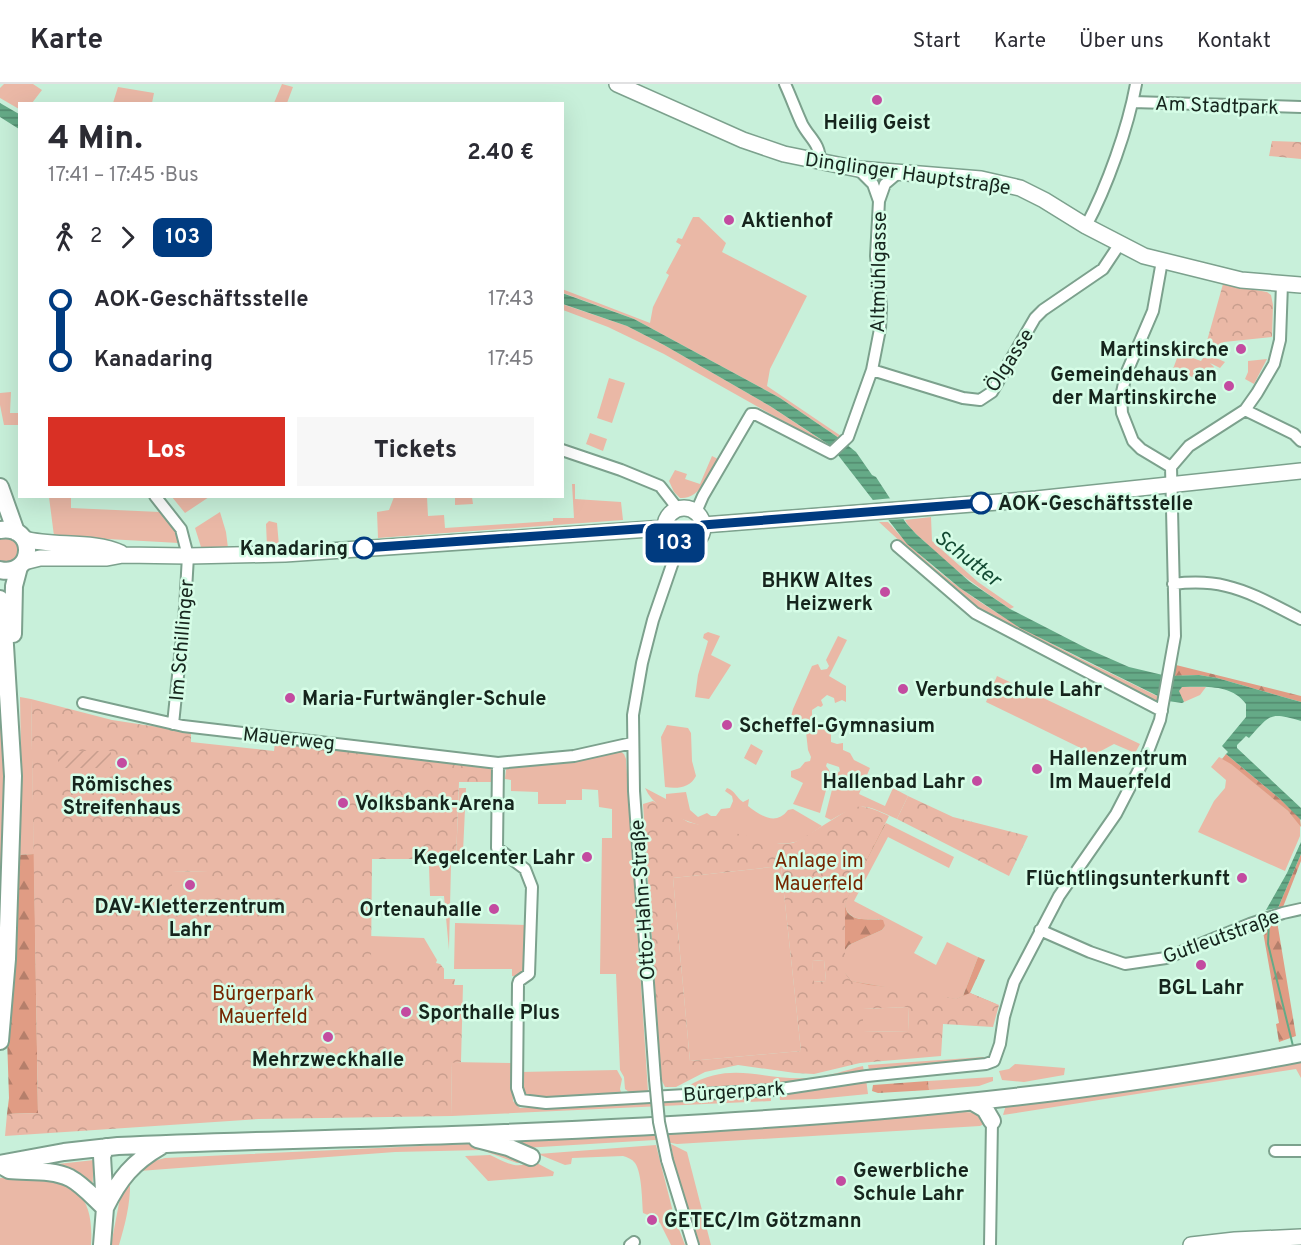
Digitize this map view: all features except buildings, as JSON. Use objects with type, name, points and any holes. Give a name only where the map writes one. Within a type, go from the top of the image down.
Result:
[{"type":"main road","points":[[0,487],[13,534],[27,550],[14,586],[13,629],[18,732],[13,776],[7,959],[0,1041]]},
{"type":"main road","points":[[0,570],[8,572],[21,565]]},
{"type":"main road","points":[[0,599],[13,776]]},
{"type":"main road","points":[[0,1165],[106,1147],[756,1120],[973,1102],[1109,1086],[1293,1055]]},
{"type":"main road","points":[[992,1121],[1004,1098]]},
{"type":"main road","points":[[973,1102],[985,1110],[992,1121]]},
{"type":"main road","points":[[456,1134],[508,1147],[531,1157]]},
{"type":"main road","points":[[105,1209],[114,1190],[141,1158],[164,1144]]},
{"type":"main road","points":[[106,1147],[111,1156],[114,1190]]},
{"type":"main road","points":[[102,1245],[105,1209],[102,1156],[106,1147]]},
{"type":"main road","points":[[0,1165],[9,1170],[68,1177],[78,1183],[105,1209]]},
{"type":"street","name":"Dinglinger Hauptstraße","points":[[620,84],[761,147],[784,154],[858,169],[981,179],[1012,186],[1044,200],[1119,245],[1162,261],[1240,280],[1301,285]]},
{"type":"street","points":[[785,84],[807,133],[817,143],[820,162]]},
{"type":"street","points":[[1086,226],[1121,140],[1136,84]]},
{"type":"street","name":"Am Stadtpark","points":[[1132,102],[1301,107]]},
{"type":"street","name":"Altmühlgasse","points":[[858,169],[873,184],[879,201]]},
{"type":"street","name":"Altmühlgasse","points":[[699,519],[703,496],[751,414],[832,452],[848,437],[872,370],[880,329],[881,307],[876,256],[879,201],[885,184],[898,173]]},
{"type":"street","name":"Ölgasse","points":[[872,370],[963,398],[980,400],[992,392],[1035,318],[1043,310],[1103,269],[1119,245]]},
{"type":"street","points":[[1162,261],[1153,311],[1126,374],[1121,397],[1122,413],[1133,441],[1141,449],[1171,467]]},
{"type":"street","points":[[1040,930],[1059,896],[1116,814],[1147,754],[1163,707],[1175,636],[1171,467],[1189,446],[1245,410],[1257,393],[1274,364],[1280,340],[1282,284]]},
{"type":"street","points":[[1245,410],[1293,434],[1301,441]]},
{"type":"street","points":[[564,451],[660,486],[678,509]]},
{"type":"street","points":[[699,519],[866,512],[1036,499],[1301,471]]},
{"type":"street","points":[[157,498],[181,529],[188,556]]},
{"type":"street","points":[[21,565],[40,558],[106,558],[123,555],[285,554],[675,543],[697,541],[700,536],[699,519],[690,509],[678,509],[668,516],[675,543]]},
{"type":"street","points":[[13,534],[41,543],[110,548],[123,555]]},
{"type":"street","name":"Otto-Hahn-Straße","points":[[675,543],[634,699],[632,743],[659,1122],[667,1160],[693,1245]]},
{"type":"street","points":[[897,546],[975,613],[1163,707]]},
{"type":"street","name":"Im Schillinger","points":[[173,724],[188,556]]},
{"type":"street","points":[[1173,584],[1225,586],[1249,594],[1301,619]]},
{"type":"street","name":"Mauerweg","points":[[83,703],[173,724],[498,763],[574,756],[632,743]]},
{"type":"street","name":"Bürgerpark","points":[[498,763],[497,848],[525,869],[532,887],[529,974],[518,984],[518,1095],[523,1101],[546,1103],[774,1090],[867,1076],[986,1064],[994,1061],[1014,982],[1040,930]]},
{"type":"street","name":"Gutleutstraße","points":[[1040,930],[1090,952],[1125,964],[1166,958],[1282,912],[1301,909]]},
{"type":"street","points":[[990,1245],[992,1121]]},
{"type":"street","points":[[1275,1151],[1301,1151]]},
{"type":"street","points":[[1191,1245],[1260,1242],[1301,1237]]},
{"type":"green space","points":[[4,84],[33,84],[42,90],[33,102],[18,102],[18,108],[0,98],[0,88]]},
{"type":"green space","points":[[282,84],[293,87],[287,102],[274,102]]},
{"type":"green space","points":[[118,87],[154,93],[152,102],[113,102]]},
{"type":"green space","points":[[1272,141],[1301,142],[1301,159],[1269,156]]},
{"type":"green space","points":[[693,217],[699,217],[726,243],[722,252],[807,296],[770,369],[767,386],[841,436],[839,438],[780,398],[634,319],[564,293],[564,290],[650,323],[653,307],[669,275],[666,273],[681,245],[676,242],[678,238],[682,239]]},
{"type":"green space","points":[[1223,284],[1267,292],[1271,295],[1272,337],[1224,342],[1217,348],[1205,348]]},
{"type":"green space","points":[[564,305],[627,326],[664,345],[770,406],[832,447],[804,437],[805,433],[664,354],[608,327],[564,310]]},
{"type":"green space","points":[[1179,353],[1201,361],[1203,358],[1216,358],[1225,362],[1220,368],[1210,363],[1214,367],[1203,382],[1179,371],[1176,375],[1171,374]]},
{"type":"green space","points":[[1267,359],[1254,384],[1245,379],[1248,372],[1248,361]]},
{"type":"green space","points":[[609,378],[625,383],[612,423],[597,418]]},
{"type":"green space","points":[[11,392],[10,413],[18,413],[18,425],[4,425],[0,393]]},
{"type":"green space","points":[[590,433],[607,439],[603,451],[586,444]]},
{"type":"green space","points":[[712,456],[720,460],[704,485],[693,495],[680,498],[669,481],[675,470],[687,474],[685,479],[700,484]]},
{"type":"green space","points":[[572,484],[575,484],[575,499],[621,502],[623,520],[378,538],[377,512],[389,510],[394,498],[427,498],[428,516],[444,515],[445,528],[574,518]]},
{"type":"green space","points":[[49,498],[71,498],[71,508],[160,512],[176,530],[179,543],[54,536]]},
{"type":"green space","points":[[173,498],[208,498],[185,513]]},
{"type":"green space","points":[[455,498],[472,498],[473,504],[455,505]]},
{"type":"green space","points":[[220,512],[228,548],[201,547],[195,528]]},
{"type":"green space","points":[[931,517],[932,541],[978,582],[1014,607],[1010,609],[954,568],[916,534],[905,520]]},
{"type":"green space","points":[[269,521],[277,523],[279,546],[267,546],[266,524]]},
{"type":"green space","points":[[879,522],[888,522],[948,579],[981,603],[1051,643],[1161,698],[1161,703],[1084,666],[982,610],[941,579]]},
{"type":"green space","points":[[0,538],[13,538],[20,545],[20,560],[0,566]]},
{"type":"green space","points":[[708,632],[720,636],[711,655],[731,665],[709,699],[695,697],[698,675],[708,641],[703,638]]},
{"type":"green space","points":[[838,636],[847,640],[829,676],[846,686],[846,702],[842,700],[835,703],[834,698],[827,695],[821,700],[823,705],[821,707],[818,706],[812,710],[812,716],[818,719],[805,729],[798,727],[791,717],[793,709],[812,666],[818,664],[821,670],[829,666],[826,660]]},
{"type":"green space","points":[[1176,665],[1301,696],[1301,702],[1217,678],[1199,675],[1173,676]]},
{"type":"green space","points":[[997,676],[1140,744],[1135,753],[1114,744],[1099,752],[1097,756],[986,702]]},
{"type":"green space","points":[[1182,687],[1206,687],[1200,695],[1184,702],[1178,691]]},
{"type":"green space","points":[[0,692],[4,693],[4,822],[0,938]]},
{"type":"green space","points":[[20,697],[31,699],[34,854],[18,855],[21,759]]},
{"type":"green space","name":"Bürgerpark Mauerfeld","points":[[31,699],[112,720],[191,732],[191,742],[274,751],[275,742],[492,765],[492,782],[459,782],[456,859],[372,859],[371,963],[440,964],[444,969],[444,979],[455,979],[454,985],[463,985],[461,1062],[451,1063],[452,1116],[259,1119],[5,1136],[7,1114],[38,1113]],"holes":[[[172,871],[208,872],[208,904],[172,903]]]},
{"type":"green space","points":[[839,719],[841,728],[831,734],[831,742],[843,743],[843,750],[850,753],[854,760],[870,768],[859,794],[885,806],[893,788],[908,796],[897,819],[864,807],[857,807],[831,820],[825,817],[836,774],[840,771],[839,767],[827,763],[830,775],[820,813],[793,804],[803,783],[791,777],[791,771],[810,761],[811,757],[806,732],[828,720],[833,723]]},
{"type":"green space","points":[[667,725],[688,728],[691,733],[692,761],[696,776],[683,787],[665,787],[661,737]]},
{"type":"green space","points":[[751,744],[763,751],[756,765],[744,758]]},
{"type":"green space","points":[[58,751],[111,751],[111,768],[58,768]]},
{"type":"green space","points":[[620,751],[626,759],[648,1091],[629,1092],[625,1089],[624,1077],[620,1070],[616,974],[600,974],[602,838],[612,838],[612,809],[599,807],[598,790],[582,789],[582,800],[566,800],[566,804],[538,804],[538,792],[511,791],[511,780],[505,779],[508,767],[559,764]]},
{"type":"green space","points":[[1226,754],[1300,818],[1301,827],[1288,811],[1222,759]]},
{"type":"green space","points":[[1219,757],[1231,763],[1300,824],[1300,836],[1285,871],[1198,832],[1214,801],[1225,788],[1226,780],[1211,767]]},
{"type":"green space","points":[[459,788],[466,788],[463,852],[471,852],[470,860],[456,859]]},
{"type":"green space","points":[[645,788],[666,799],[666,794],[686,792],[690,810],[698,817],[707,813],[716,816],[721,809],[730,808],[733,801],[732,796],[725,791],[727,788],[743,802],[749,799],[748,806],[768,818],[779,818],[788,810],[793,809],[822,826],[799,841],[779,844],[762,841],[689,822],[662,808]]},
{"type":"green space","name":"Anlage im Mauerfeld","points":[[908,796],[953,817],[1028,836],[1009,876],[897,819]]},
{"type":"green space","name":"Anlage im Mauerfeld","points":[[653,801],[688,822],[781,844],[793,843],[803,838],[851,808],[866,807],[889,816],[845,903],[845,973],[851,981],[956,999],[970,993],[999,1005],[993,1027],[943,1024],[941,1056],[860,1063],[814,1074],[738,1065],[705,1072],[676,1087],[665,1087],[661,1079],[643,804]],"holes":[[[781,866],[801,1051],[690,1061],[673,878]],[[824,960],[826,981],[814,982],[812,961]],[[908,1007],[909,1031],[863,1032],[863,1009]]]},
{"type":"green space","points":[[886,823],[954,857],[949,868],[888,837],[854,901],[923,937],[914,953],[936,965],[947,942],[978,957],[963,996],[956,999],[851,981],[845,973],[845,950],[849,945],[882,930],[885,926],[879,919],[862,919],[853,916],[846,909],[845,903]]},
{"type":"green space","points":[[886,823],[845,903],[846,910],[854,917],[883,920],[885,926],[882,930],[849,945],[845,950],[845,973],[851,981],[956,999],[963,996],[978,957],[985,960],[970,993],[996,1004],[845,992],[832,888]]},
{"type":"green space","points":[[34,854],[38,1113],[7,1114],[9,1098],[7,1037],[18,855]]},
{"type":"green space","points":[[1301,854],[1301,861],[1283,907],[1278,908]]},
{"type":"green space","points":[[451,865],[449,950],[444,896],[430,896],[429,866]]},
{"type":"green space","points":[[781,866],[801,1051],[690,1061],[673,878]]},
{"type":"green space","name":"DAV-Kletterzentrum Lahr","points":[[172,871],[209,872],[208,904],[171,903]]},
{"type":"green space","points":[[1277,921],[1296,1036],[1279,1042],[1276,1024],[1279,1023],[1262,926]]},
{"type":"green space","points":[[455,923],[526,925],[526,973],[522,977],[512,976],[512,969],[454,969]]},
{"type":"green space","points":[[371,936],[424,938],[437,960],[436,963],[444,969],[370,977]]},
{"type":"green space","points":[[824,960],[826,981],[813,982],[812,961]]},
{"type":"green space","points":[[908,1007],[909,1031],[863,1032],[862,1009]]},
{"type":"green space","points":[[984,1057],[984,1060],[869,1070],[868,1065]]},
{"type":"green space","points":[[1301,1059],[1301,1078],[1296,1069],[1003,1115],[1006,1105]]},
{"type":"green space","points":[[451,1062],[512,1063],[513,1101],[520,1108],[771,1093],[771,1101],[452,1116]]},
{"type":"green space","points":[[1015,1064],[1065,1068],[1064,1075],[1024,1082],[1002,1080],[999,1071],[1009,1069]]},
{"type":"green space","points":[[863,1066],[864,1072],[786,1085],[687,1091],[688,1086],[719,1074],[748,1073],[809,1078]]},
{"type":"green space","points":[[617,1070],[622,1079],[620,1089],[622,1095],[532,1098],[526,1097],[521,1091],[520,1072]]},
{"type":"green space","points":[[993,1077],[993,1081],[979,1086],[929,1090],[928,1081]]},
{"type":"green space","points":[[866,1079],[868,1094],[780,1100],[779,1093]]},
{"type":"green space","points":[[928,1081],[929,1090],[878,1093],[872,1091],[873,1085]]},
{"type":"green space","points":[[979,1113],[984,1119],[984,1124],[677,1144],[655,1140],[524,1148],[508,1140]]},
{"type":"green space","points":[[482,1144],[524,1162],[517,1163],[482,1150],[395,1152],[139,1171],[143,1164],[165,1158]]},
{"type":"green space","points":[[671,1144],[687,1152],[711,1245],[700,1245],[675,1169]]},
{"type":"green space","points":[[656,1145],[674,1216],[685,1245],[671,1245],[660,1223],[650,1214],[643,1213],[639,1173],[631,1159],[623,1156],[572,1158],[571,1164],[565,1165],[538,1154]]},
{"type":"green space","points":[[490,1155],[516,1165],[531,1160],[554,1172],[553,1176],[488,1181],[465,1156]]},
{"type":"green space","points":[[94,1160],[92,1193],[40,1166]]},
{"type":"green space","points":[[33,1175],[61,1182],[80,1195],[90,1216],[91,1245],[0,1245],[0,1178]]},
{"type":"green space","points":[[130,1177],[129,1203],[122,1236],[119,1245],[111,1245],[120,1198]]},
{"type":"shaded area","points":[[0,103],[18,113],[18,128],[0,117]]},
{"type":"shaded area","name":"Schutter","points":[[564,294],[634,319],[780,398],[836,436],[856,452],[916,534],[970,582],[1010,609],[1129,667],[1167,676],[1199,675],[1217,678],[1301,702],[1301,721],[1282,716],[1271,717],[1249,738],[1246,736],[1237,748],[1301,808],[1301,820],[1279,798],[1226,754],[1228,752],[1222,746],[1246,717],[1246,704],[1240,698],[1217,688],[1182,687],[1179,691],[1184,702],[1168,701],[1020,628],[960,588],[907,544],[831,446],[770,406],[627,326],[564,304]]},
{"type":"shaded area","points":[[1301,842],[1301,854],[1278,908],[1266,910],[1287,873]]},
{"type":"pier","points":[[894,498],[906,519],[884,520],[871,500]]},
{"type":"waterway","points":[[1269,920],[1268,944],[1293,1046]]},
{"type":"bus line","name":"103","points":[[364,548],[652,528],[665,528],[673,542],[686,545],[697,541],[703,525],[981,503]]},
{"type":"place","name":"Heilig Geist","points":[[877,100]]},
{"type":"place","name":"Aktienhof","points":[[729,220]]},
{"type":"place","name":"Martinskirche","points":[[1241,349]]},
{"type":"place","name":"Gemeindehaus an der Martinskirche","points":[[1229,386]]},
{"type":"place","name":"AOK-Geschäftsstelle","points":[[981,503]]},
{"type":"place","name":"Kanadaring","points":[[364,548]]},
{"type":"place","name":"BHKW Altes Heizwerk","points":[[885,592]]},
{"type":"place","name":"Verbundschule Lahr","points":[[903,689]]},
{"type":"place","name":"Maria-Furtwängler-Schule","points":[[290,698]]},
{"type":"place","name":"Scheffel-Gymnasium","points":[[727,725]]},
{"type":"place","name":"Römisches Streifenhaus","points":[[122,763]]},
{"type":"place","name":"Hallenzentrum Im Mauerfeld","points":[[1037,769]]},
{"type":"place","name":"Hallenbad Lahr","points":[[977,781]]},
{"type":"place","name":"Volksbank-Arena","points":[[343,803]]},
{"type":"place","name":"Kegelcenter Lahr","points":[[587,857]]},
{"type":"place","name":"Flüchtlingsunterkunft","points":[[1242,878]]},
{"type":"place","name":"DAV-Kletterzentrum Lahr","points":[[190,885]]},
{"type":"place","name":"Ortenauhalle","points":[[494,909]]},
{"type":"place","name":"BGL Lahr","points":[[1201,965]]},
{"type":"place","name":"Sporthalle Plus","points":[[406,1012]]},
{"type":"place","name":"Mehrzweckhalle","points":[[328,1037]]},
{"type":"place","name":"Gewerbliche Schule Lahr","points":[[841,1181]]},
{"type":"place","name":"GETEC/Im Götzmann","points":[[652,1220]]}]
